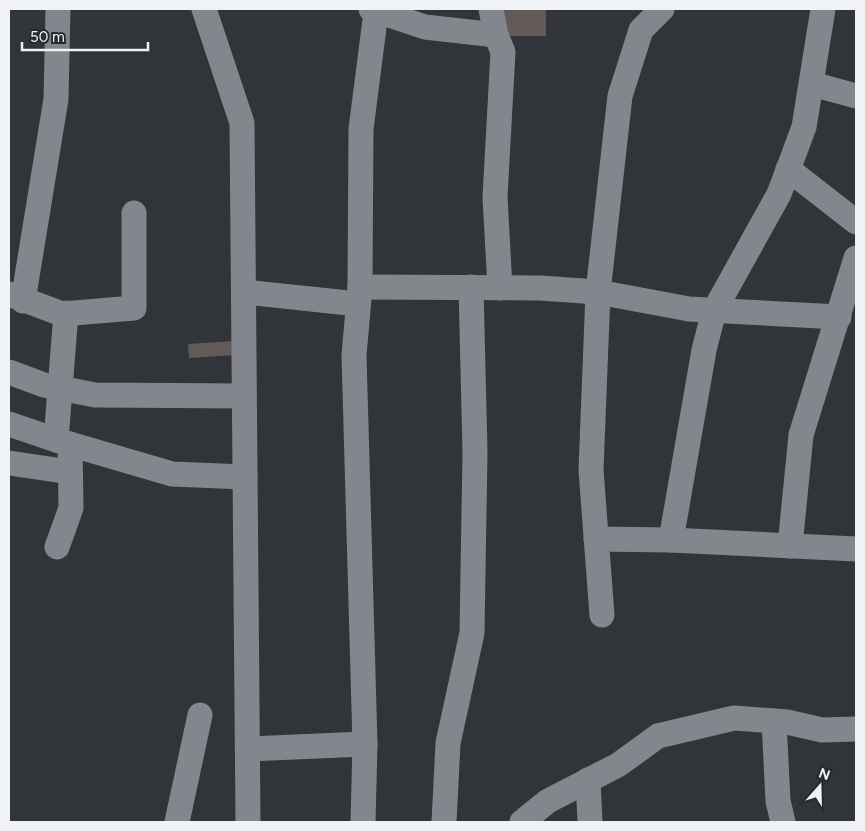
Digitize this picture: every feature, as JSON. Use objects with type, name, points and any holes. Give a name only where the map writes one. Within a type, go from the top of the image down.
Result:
[{"type":"street","points":[[58,9],[56,99],[16,298],[66,313],[134,308],[134,212]]},
{"type":"street","points":[[204,9],[242,123],[248,822]]},
{"type":"street","points":[[491,9],[496,35],[503,52],[495,197],[500,288]]},
{"type":"street","points":[[602,615],[591,470],[598,292],[620,96],[641,30],[662,9]]},
{"type":"street","points":[[671,540],[704,350],[714,311],[779,194],[804,127],[823,9]]},
{"type":"street","points":[[363,822],[365,744],[354,356],[359,295],[361,129],[373,10],[425,27],[496,35]]},
{"type":"street","points":[[812,84],[856,96]]},
{"type":"street","points":[[788,169],[856,222]]},
{"type":"street","points":[[790,546],[800,435],[839,318],[856,258]]},
{"type":"street","points":[[244,292],[359,295],[471,287],[598,292],[689,310],[839,318]]},
{"type":"street","points":[[444,822],[448,743],[472,633],[475,452],[471,287]]},
{"type":"street","points":[[57,548],[71,508],[70,472],[63,442],[62,389],[66,313]]},
{"type":"street","points":[[9,372],[44,385],[95,395],[244,396]]},
{"type":"street","points":[[9,424],[172,474],[245,476]]},
{"type":"street","points":[[9,463],[70,472]]},
{"type":"street","points":[[596,539],[671,540],[856,549]]},
{"type":"street","points":[[177,822],[200,716]]},
{"type":"street","points":[[522,822],[548,801],[618,765],[658,736],[734,718],[774,721],[822,730],[856,729]]},
{"type":"street","points":[[774,721],[778,801],[783,822]]},
{"type":"street","points":[[248,749],[365,744]]},
{"type":"street","points":[[588,780],[590,822]]},
{"type":"building","points":[[488,9],[546,9],[546,36],[508,36],[508,29],[487,29]]},
{"type":"building","points":[[234,341],[235,355],[189,358],[188,344]]}]
